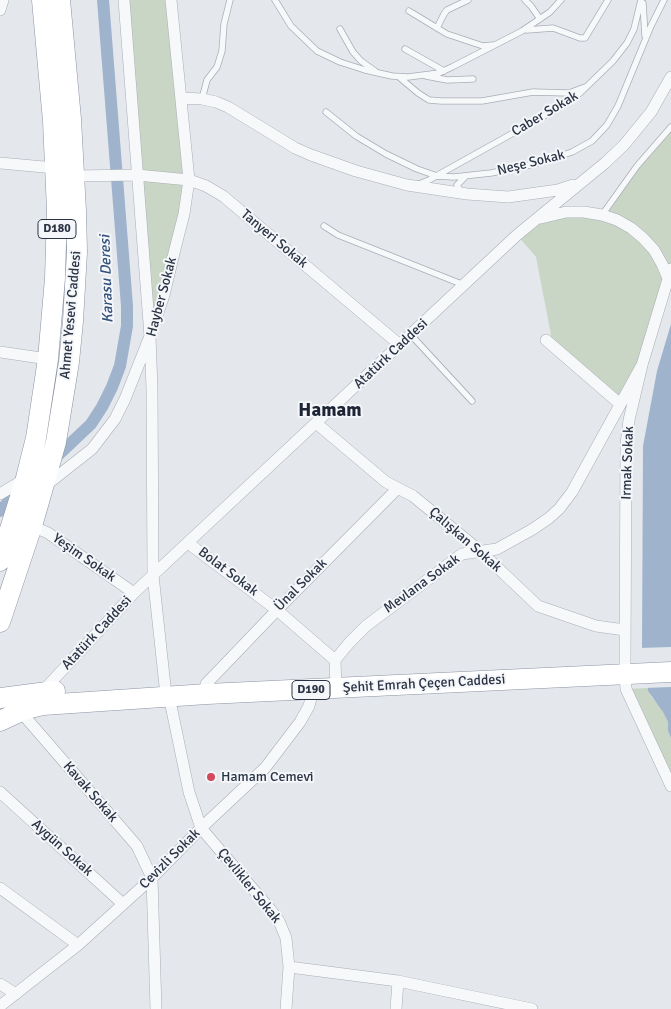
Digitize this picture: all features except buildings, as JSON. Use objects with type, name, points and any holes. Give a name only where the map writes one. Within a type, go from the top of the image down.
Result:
[{"type":"highway","name":"Ahmet Yesevi Caddesi","points":[[35,483],[32,457],[48,359],[57,250],[55,168],[42,0]]},
{"type":"highway","name":"Ahmet Yesevi Caddesi","points":[[0,561],[18,525],[35,483],[56,442],[69,362],[77,252],[74,176],[60,0]]},
{"type":"highway","name":"Ahmet Yesevi Caddesi","points":[[0,622],[18,525]]},
{"type":"highway","name":"Şehit Emrah Çeçen Caddesi","points":[[625,668],[671,661]]},
{"type":"highway","name":"Şehit Emrah Çeçen Caddesi","points":[[0,722],[20,711],[43,705],[167,691],[206,684],[336,676],[625,668],[671,672]]},
{"type":"highway","name":"Şehit Emrah Çeçen Caddesi","points":[[0,698],[42,692],[313,690],[336,676]]},
{"type":"street","points":[[0,10],[3,0]]},
{"type":"street","points":[[0,494],[35,483],[92,449],[115,419],[150,336],[146,274],[134,175],[124,0]]},
{"type":"street","name":"Hayber Sokak","points":[[171,0],[189,180],[184,214],[164,294],[150,336],[153,575],[167,691],[189,792],[201,828]]},
{"type":"street","name":"Atatürk Caddesi","points":[[42,692],[153,575],[532,222],[605,163],[651,112],[671,77]]},
{"type":"street","name":"Neşe Sokak","points":[[181,98],[216,102],[279,139],[311,155],[407,185],[467,194],[508,197],[558,190],[582,182]]},
{"type":"street","points":[[0,163],[55,168]]},
{"type":"street","name":"Tanyeri Sokak","points":[[74,176],[134,175],[189,180],[206,186],[223,196],[400,345]]},
{"type":"street","points":[[532,222],[549,215],[566,212],[584,212],[617,220],[643,238],[654,250],[670,274]]},
{"type":"street","name":"Irmak Sokak","points":[[670,274],[642,365],[629,420],[626,444],[625,668],[626,689],[671,786]]},
{"type":"street","points":[[546,340],[620,404]]},
{"type":"street","points":[[0,352],[48,359]]},
{"type":"street","name":"Mevlana Sokak","points":[[336,676],[350,642],[366,626],[462,554],[497,549],[533,529],[559,509],[572,492],[642,365]]},
{"type":"street","name":"Çalışkan Sokak","points":[[316,423],[386,482],[413,496],[480,551],[538,606],[596,626],[625,630]]},
{"type":"street","name":"Ünal Sokak","points":[[206,684],[398,488]]},
{"type":"street","name":"Yeşim Sokak","points":[[18,525],[48,533],[134,593]]},
{"type":"street","name":"Bolat Sokak","points":[[188,543],[277,610],[336,676]]},
{"type":"street","name":"Cevizli Sokak","points":[[0,1006],[78,944],[152,878],[201,828],[265,768],[309,706],[313,690]]},
{"type":"street","name":"Kavak Sokak","points":[[20,711],[137,846],[152,878]]},
{"type":"street","name":"Aygün Sokak","points":[[0,792],[123,904]]},
{"type":"street","name":"Çevlikler Sokak","points":[[201,828],[279,921],[286,938],[289,967],[286,1009]]},
{"type":"street","points":[[152,878],[156,1009]]},
{"type":"street","points":[[0,888],[78,944]]},
{"type":"street","points":[[289,967],[398,981],[532,1009]]},
{"type":"street","points":[[396,1009],[398,981]]},
{"type":"street","points":[[0,984],[16,994]]},
{"type":"street","points":[[475,997],[475,1009]]},
{"type":"lane","points":[[202,99],[207,80],[217,67],[222,51],[224,24],[230,0]]},
{"type":"lane","points":[[275,0],[291,26],[317,51],[340,62],[379,74],[426,76],[448,80],[473,79]]},
{"type":"lane","points":[[437,28],[447,10],[468,0]]},
{"type":"lane","points":[[524,0],[540,19]]},
{"type":"lane","points":[[426,76],[444,71],[522,31],[540,19],[561,0]]},
{"type":"lane","points":[[522,31],[553,28],[585,38],[608,0]]},
{"type":"lane","points":[[642,0],[645,38]]},
{"type":"lane","name":"Caber Sokak","points":[[437,176],[567,103],[587,86],[613,61],[627,43],[634,29],[642,0]]},
{"type":"lane","name":"Neşe Sokak","points":[[326,112],[356,136],[386,154],[407,165],[437,176],[466,176],[506,170],[548,160],[572,152],[592,141],[607,125],[613,116],[645,38],[664,0]]},
{"type":"lane","points":[[408,11],[447,34],[482,46],[497,44]]},
{"type":"lane","points":[[340,29],[346,42],[360,61],[379,74]]},
{"type":"lane","points":[[405,49],[444,71]]},
{"type":"lane","points":[[399,76],[429,100],[441,101],[482,101],[533,92],[569,93],[587,86]]},
{"type":"lane","points":[[602,215],[637,166],[671,127]]},
{"type":"lane","points":[[407,185],[421,184],[437,176]]},
{"type":"lane","points":[[466,176],[459,182],[458,186],[460,190],[467,194]]},
{"type":"lane","points":[[324,226],[338,235],[464,285]]},
{"type":"lane","points":[[411,335],[472,401]]},
{"type":"green space","points":[[124,0],[171,0],[189,180],[150,336]]},
{"type":"green space","points":[[671,127],[671,269],[642,365],[620,404],[546,340],[551,335],[536,257],[517,235],[549,215],[602,215]]},
{"type":"green space","points":[[647,688],[652,698],[661,707],[668,722],[668,731],[671,738],[671,786],[626,689]]},
{"type":"water","points":[[671,324],[671,738],[668,731],[668,722],[648,691],[642,648],[643,446],[657,371]]},
{"type":"pier","points":[[671,647],[671,687],[645,688],[639,648]]},
{"type":"waterway","name":"Karasu Deresi","points":[[53,460],[91,424],[102,407],[120,366],[127,326],[103,0]]},
{"type":"waterway","name":"Karasu Deresi","points":[[0,511],[18,492]]},
{"type":"place","name":"Hamam Cemevi","points":[[211,777]]},
{"type":"district","name":"Hamam","points":[[330,411]]}]
